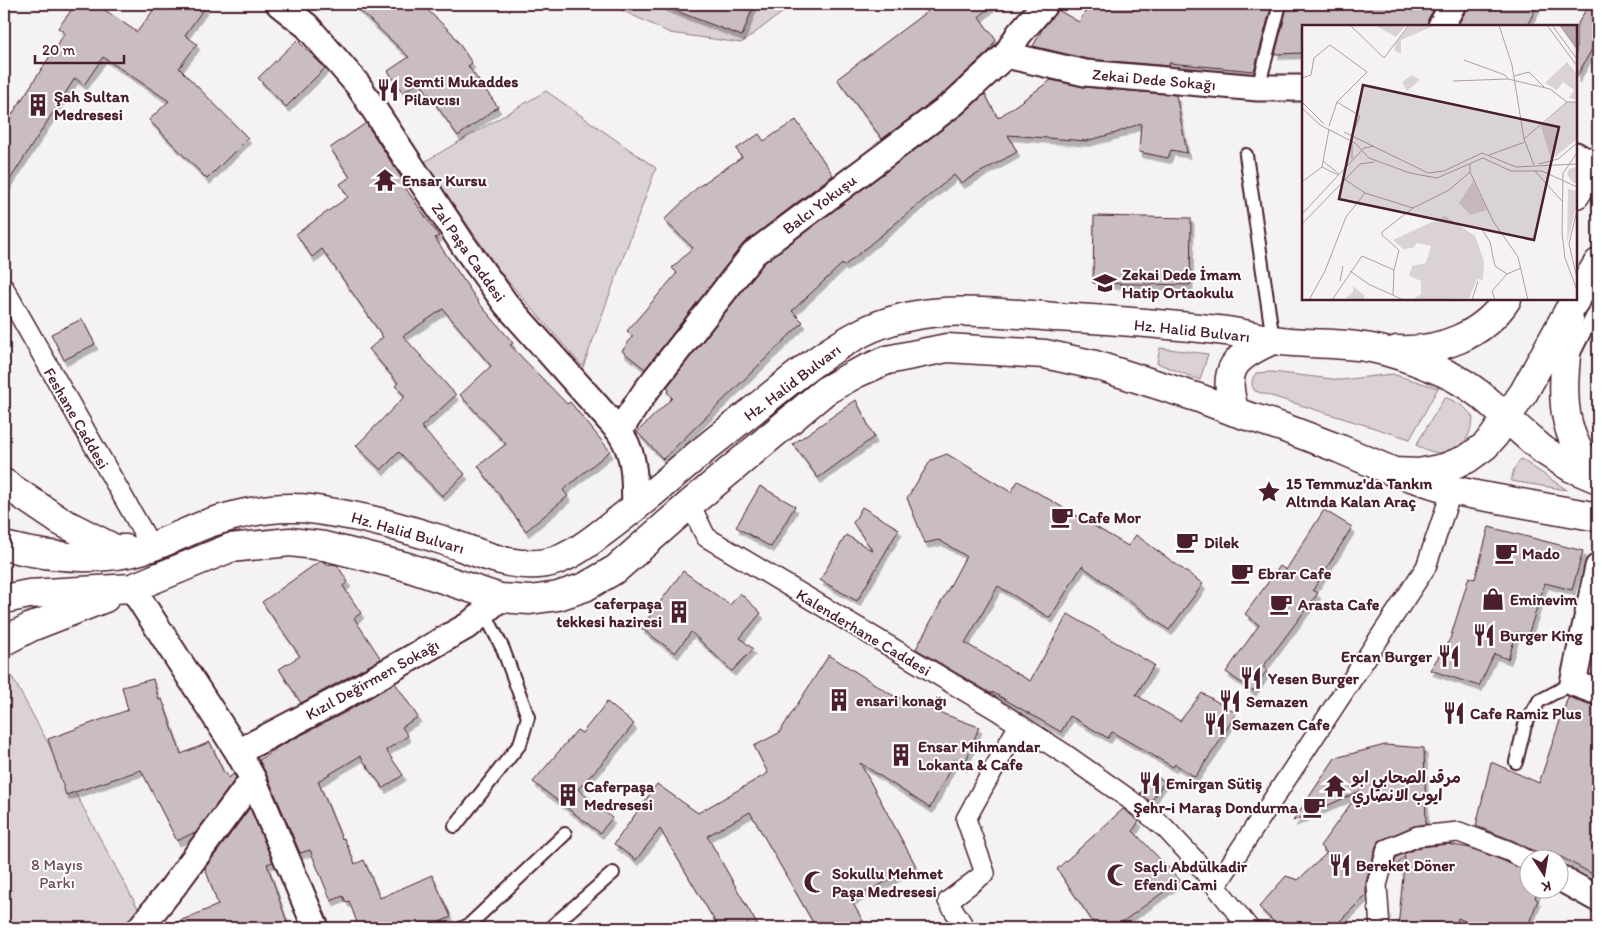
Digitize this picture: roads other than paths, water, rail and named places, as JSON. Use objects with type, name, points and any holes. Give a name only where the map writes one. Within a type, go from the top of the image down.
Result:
[{"type":"main road","points":[[1577,192],[1592,162]]},
{"type":"main road","points":[[1577,297],[1598,263]]},
{"type":"main road","points":[[1370,348],[1408,350],[1437,347],[1455,341],[1485,324],[1500,310],[1506,300]]},
{"type":"main road","points":[[1394,472],[1419,473],[1444,468],[1467,459],[1485,446],[1524,392],[1575,300]]},
{"type":"main road","points":[[1569,310],[1563,376],[1565,406],[1569,427],[1577,450],[1598,479]]},
{"type":"main road","name":"Hz. Halid Bulvarı","points":[[4,546],[59,557],[88,558],[111,556],[148,548],[210,523],[240,515],[266,510],[299,508],[355,516],[436,538],[508,562],[542,564],[559,560],[583,547],[635,508],[792,378],[832,349],[868,330],[904,317],[942,311],[988,312],[1230,331],[1273,340],[1370,348],[1437,369],[1462,382],[1478,392],[1543,450],[1572,468],[1598,479]]},
{"type":"main road","points":[[1235,412],[1230,396],[1229,382],[1235,364],[1251,350],[1273,340]]},
{"type":"main road","name":"Hz. Halid Bulvarı","points":[[4,599],[30,594],[132,588],[230,548],[290,542],[333,548],[404,566],[492,605],[558,596],[585,587],[616,569],[690,504],[825,391],[887,360],[948,348],[1046,354],[1095,365],[1199,398],[1340,449],[1394,472],[1452,490],[1598,517]]},
{"type":"main road","points":[[4,482],[60,521],[115,549],[148,548]]},
{"type":"main road","points":[[4,641],[31,627],[132,588]]},
{"type":"street","name":"Zal Paşa Caddesi","points":[[279,4],[308,26],[358,86],[459,238],[506,304],[618,431],[628,449],[631,460],[635,508]]},
{"type":"street","name":"Balcı Yokuşu","points":[[618,431],[656,378],[754,253],[954,103],[1006,55],[1018,34],[1045,4]]},
{"type":"street","points":[[1442,25],[1453,4]]},
{"type":"street","name":"Zekai Dede Sokağı","points":[[1006,55],[1085,73],[1258,88],[1302,88]]},
{"type":"street","name":"Feshane Caddesi","points":[[4,288],[148,548]]},
{"type":"street","points":[[1216,886],[1426,567],[1452,490]]},
{"type":"street","name":"Kalenderhane Caddesi","points":[[690,504],[706,537],[995,709],[1065,754],[1129,799],[1165,828],[1195,860],[1249,928]]},
{"type":"street","points":[[1598,566],[1573,683],[1598,692]]},
{"type":"street","points":[[132,588],[238,752],[253,779],[316,928]]},
{"type":"street","name":"Kızıl Değirmen Sokağı","points":[[238,752],[348,694],[468,625],[492,605]]},
{"type":"street","points":[[965,928],[948,901],[985,873],[966,819],[1019,725]]},
{"type":"street","points":[[140,928],[253,779]]},
{"type":"street","points":[[1380,928],[1377,886],[1387,849],[1418,836],[1460,832],[1520,857]]},
{"type":"street","points":[[1570,884],[1598,899]]},
{"type":"lane","points":[[1258,88],[1280,4]]},
{"type":"lane","points":[[1246,155],[1273,340]]},
{"type":"lane","points":[[1563,376],[1598,305]]},
{"type":"lane","points":[[456,826],[520,744],[528,717],[503,649],[492,605]]},
{"type":"lane","points":[[1516,762],[1525,725],[1538,701],[1573,683]]},
{"type":"lane","points":[[470,927],[564,834]]},
{"type":"lane","points":[[550,928],[613,874]]},
{"type":"place","name":"Semti Mukaddes Pilavcısı","points":[[388,90]]},
{"type":"place","name":"Şah Sultan Medresesi","points":[[38,105]]},
{"type":"place","name":"Ensar Kursu","points":[[385,180]]},
{"type":"place","name":"Zekai Dede İmam Hatip Ortaokulu","points":[[1105,283]]},
{"type":"place","name":"15 Temmuz'da Tankın Altında Kalan Araç","points":[[1269,492]]},
{"type":"place","name":"Cafe Mor","points":[[1062,517]]},
{"type":"place","name":"Dilek","points":[[1187,542]]},
{"type":"place","name":"Mado","points":[[1506,553]]},
{"type":"place","name":"Ebrar Cafe","points":[[1242,573]]},
{"type":"place","name":"Eminevim","points":[[1493,599]]},
{"type":"place","name":"Arasta Cafe","points":[[1281,604]]},
{"type":"place","name":"caferpaşa tekkesi haziresi","points":[[679,612]]},
{"type":"place","name":"Burger King","points":[[1484,635]]},
{"type":"place","name":"Ercan Burger","points":[[1449,656]]},
{"type":"place","name":"Yesen Burger","points":[[1251,678]]},
{"type":"place","name":"ensari konağı","points":[[839,700]]},
{"type":"place","name":"Semazen","points":[[1230,701]]},
{"type":"place","name":"Cafe Ramiz Plus","points":[[1454,713]]},
{"type":"place","name":"Semazen Cafe","points":[[1215,724]]},
{"type":"place","name":"Ensar Mihmandar Lokanta & Cafe","points":[[901,755]]},
{"type":"place","name":"Emirgan Sütiş","points":[[1150,783]]},
{"type":"place","name":"مرقد الصحابي ابو ايوب الانصاري","points":[[1335,786]]},
{"type":"place","name":"Caferpaşa Medresesi","points":[[568,795]]},
{"type":"place","name":"Şehr-i Maraş Dondurma","points":[[1314,807]]},
{"type":"place","name":"Bereket Döner","points":[[1340,865]]},
{"type":"place","name":"Saçlı Abdülkadir Efendi Cami","points":[[1118,875]]},
{"type":"place","name":"Sokullu Mehmet Paşa Medresesi","points":[[815,882]]},
{"type":"park label","name":"8 Mayıs Parkı","points":[[57,873]]}]
